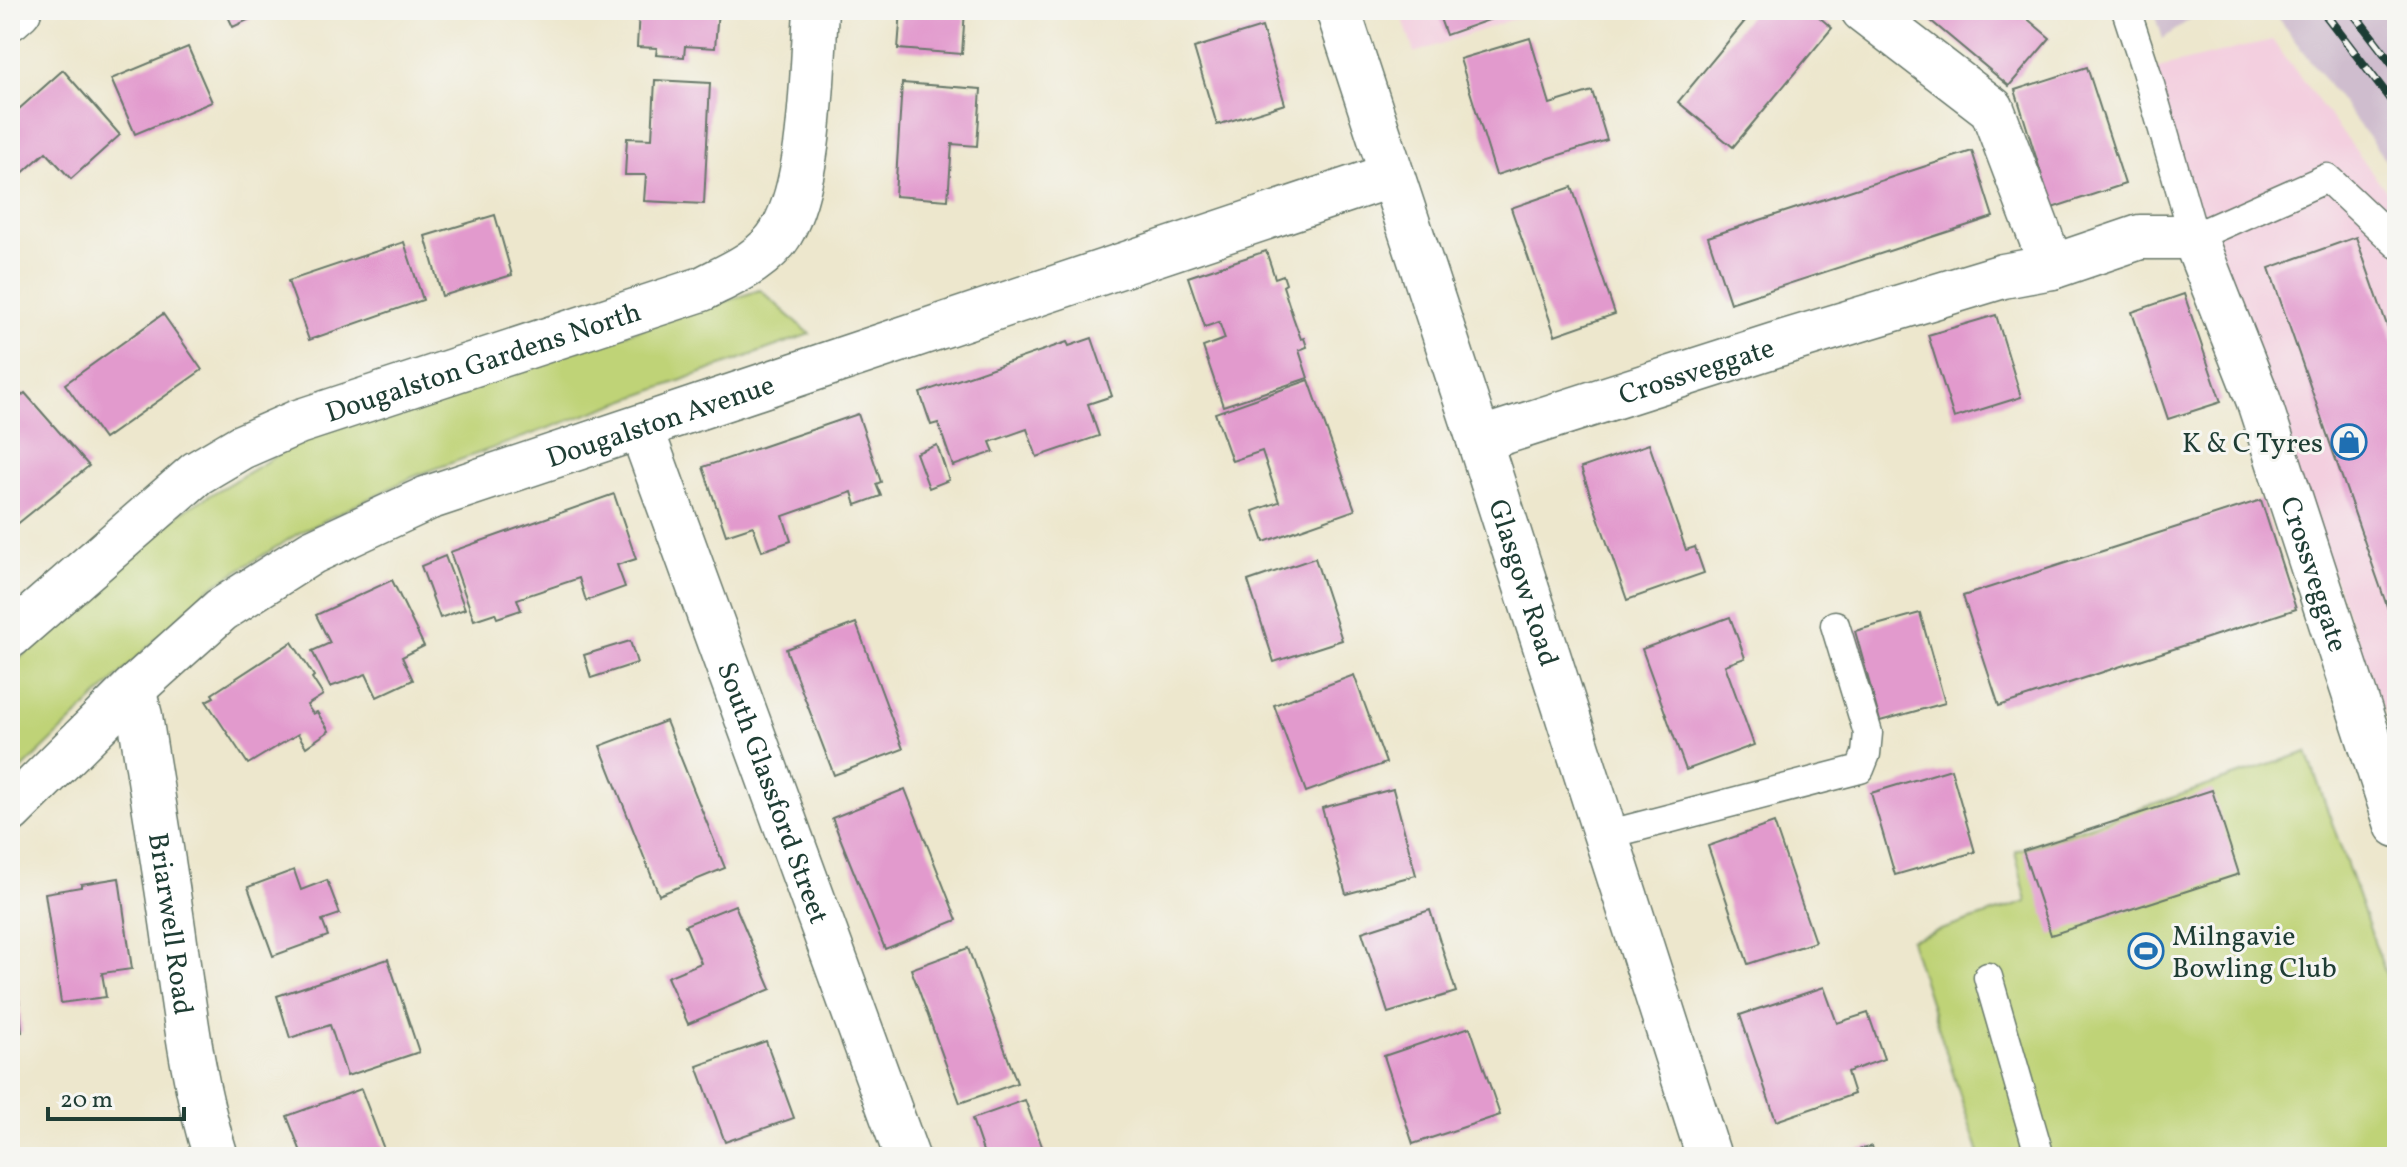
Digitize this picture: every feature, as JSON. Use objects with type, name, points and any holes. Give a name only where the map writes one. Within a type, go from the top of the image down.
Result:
[{"type":"street","points":[[10,18],[19,10]]},
{"type":"street","name":"Dougalston Gardens North","points":[[10,636],[197,473],[241,447],[298,422],[702,289],[752,264],[781,235],[803,172],[816,10]]},
{"type":"street","name":"Glasgow Road","points":[[1338,10],[1709,1157]]},
{"type":"street","points":[[1863,10],[1992,109],[2052,267]]},
{"type":"street","name":"Dougalston Avenue","points":[[10,811],[133,689],[221,610],[312,552],[428,498],[1392,175]]},
{"type":"street","name":"Crossveggate","points":[[1479,440],[1760,350],[2003,276],[2052,267],[2140,237],[2194,237],[2258,399],[2397,825]]},
{"type":"street","name":"South Glassford Street","points":[[641,428],[907,1157]]},
{"type":"street","name":"Briarwell Road","points":[[133,689],[140,716],[191,1058],[201,1111],[216,1157]]},
{"type":"lane","points":[[2126,10],[2194,237],[2327,178],[2397,244]]},
{"type":"lane","points":[[1606,835],[1860,769],[1866,754],[1868,733],[1835,625]]},
{"type":"lane","points":[[1988,977],[2040,1157]]},
{"type":"shaded area","points":[[1400,10],[1540,10],[1414,53]]},
{"type":"shaded area","points":[[2154,10],[2203,10],[2163,39]]},
{"type":"shaded area","points":[[2271,10],[2397,10],[2397,175],[2276,16]]},
{"type":"shaded area","points":[[2272,40],[2397,205],[2397,746],[2146,71]]},
{"type":"green space","points":[[760,290],[810,334],[415,476],[301,532],[208,589],[10,781],[10,668],[73,606],[180,513],[306,438]]},
{"type":"green space","name":"Milngavie Bowling Club","points":[[2307,752],[2397,1006],[2397,1157],[1980,1157],[1910,940],[2027,902],[2015,851]]},
{"type":"building","points":[[225,10],[269,10],[233,27]]},
{"type":"building","points":[[639,10],[718,10],[715,48],[685,46],[684,57],[656,55],[657,48],[637,47]]},
{"type":"building","points":[[901,10],[965,10],[962,54],[898,49]]},
{"type":"building","points":[[1437,10],[1517,10],[1446,35]]},
{"type":"building","points":[[1754,10],[1811,10],[1832,28],[1733,147],[1678,102]]},
{"type":"building","points":[[1928,10],[2017,10],[2050,38],[2009,86],[1924,15]]},
{"type":"building","points":[[1262,27],[1285,104],[1217,125],[1194,48]]},
{"type":"building","points":[[1530,38],[1550,104],[1592,91],[1607,140],[1496,175],[1460,59]]},
{"type":"building","points":[[188,47],[212,102],[135,134],[111,79]]},
{"type":"building","points":[[2087,67],[2125,184],[2052,208],[2015,90]]},
{"type":"building","points":[[63,70],[120,135],[71,179],[46,152],[10,184],[10,117]]},
{"type":"building","points":[[655,80],[710,83],[704,204],[644,201],[646,175],[625,175],[627,138],[652,139]]},
{"type":"building","points":[[902,83],[981,89],[977,146],[952,144],[948,200],[895,196]]},
{"type":"building","points":[[1972,151],[1993,217],[1730,303],[1708,237]]},
{"type":"building","points":[[1572,187],[1615,314],[1555,335],[1511,208]]},
{"type":"building","points":[[495,215],[512,275],[442,296],[425,236]]},
{"type":"building","points":[[2356,237],[2397,354],[2397,635],[2269,268]]},
{"type":"building","points":[[404,242],[423,300],[309,340],[288,281]]},
{"type":"building","points":[[1266,251],[1275,278],[1283,275],[1286,284],[1283,286],[1293,317],[1307,347],[1299,350],[1308,378],[1223,406],[1203,347],[1225,339],[1219,322],[1205,327],[1188,277]]},
{"type":"building","points":[[2184,294],[2221,402],[2168,419],[2132,312]]},
{"type":"building","points":[[163,314],[202,370],[104,439],[65,384]]},
{"type":"building","points":[[1996,315],[2021,397],[1954,418],[1928,335]]},
{"type":"building","points":[[1092,338],[1112,396],[1088,404],[1099,436],[1037,457],[1027,429],[990,442],[994,452],[953,466],[938,423],[931,425],[920,393],[1067,342],[1069,346]]},
{"type":"building","points":[[1309,380],[1355,510],[1264,542],[1253,511],[1279,502],[1262,451],[1232,461],[1215,413]]},
{"type":"building","points":[[25,393],[89,466],[10,530],[10,406]]},
{"type":"building","points":[[858,414],[881,482],[876,484],[881,496],[856,505],[852,492],[783,516],[791,541],[762,551],[753,526],[726,535],[703,467]]},
{"type":"building","points":[[1649,444],[1686,550],[1695,547],[1704,573],[1627,600],[1581,468]]},
{"type":"building","points":[[937,445],[949,480],[929,488],[916,453]]},
{"type":"building","points":[[614,494],[636,559],[617,565],[625,587],[586,601],[579,578],[517,599],[521,610],[497,618],[495,613],[474,620],[450,552]]},
{"type":"building","points":[[2261,500],[2296,609],[1999,706],[1963,596]]},
{"type":"building","points":[[445,556],[465,609],[440,618],[421,566]]},
{"type":"building","points":[[1315,558],[1342,640],[1274,662],[1248,581]]},
{"type":"building","points":[[392,580],[424,646],[402,657],[413,680],[377,697],[366,674],[330,687],[312,651],[330,643],[316,615]]},
{"type":"building","points":[[1920,613],[1945,703],[1880,721],[1855,631]]},
{"type":"building","points":[[1730,617],[1745,658],[1725,665],[1754,745],[1686,770],[1642,649]]},
{"type":"building","points":[[856,623],[903,749],[834,775],[786,649]]},
{"type":"building","points":[[630,641],[637,663],[591,678],[584,655]]},
{"type":"building","points":[[292,642],[323,695],[307,705],[313,714],[317,712],[329,731],[306,747],[298,734],[248,764],[206,701]]},
{"type":"building","points":[[1354,675],[1386,763],[1306,792],[1274,705]]},
{"type":"building","points":[[666,721],[725,868],[659,895],[600,746]]},
{"type":"building","points":[[1951,769],[1975,852],[1895,875],[1871,793]]},
{"type":"building","points":[[905,789],[957,920],[885,949],[832,818]]},
{"type":"building","points":[[1393,789],[1416,875],[1346,894],[1322,808]]},
{"type":"building","points":[[2212,790],[2239,874],[2051,935],[2023,851]]},
{"type":"building","points":[[1774,823],[1815,942],[1748,964],[1708,846]]},
{"type":"building","points":[[294,870],[301,890],[327,880],[340,914],[322,920],[328,936],[273,956],[248,887]]},
{"type":"building","points":[[119,878],[132,969],[102,973],[106,997],[61,1003],[45,893]]},
{"type":"building","points":[[735,905],[771,989],[688,1024],[667,977],[701,963],[685,925]]},
{"type":"building","points":[[1430,910],[1456,992],[1388,1013],[1362,932]]},
{"type":"building","points":[[968,948],[1017,1083],[960,1103],[911,969]]},
{"type":"building","points":[[388,959],[419,1052],[347,1076],[330,1025],[290,1038],[277,996]]},
{"type":"building","points":[[16,964],[22,1032],[10,1033],[10,965]]},
{"type":"building","points":[[1824,987],[1837,1023],[1868,1013],[1884,1059],[1847,1072],[1854,1094],[1776,1121],[1740,1015]]},
{"type":"building","points":[[1470,1027],[1500,1115],[1413,1144],[1384,1056]]},
{"type":"building","points":[[766,1041],[794,1118],[725,1142],[697,1066]]},
{"type":"building","points":[[361,1089],[387,1157],[303,1157],[287,1116]]},
{"type":"building","points":[[1025,1100],[1046,1157],[985,1157],[972,1119]]},
{"type":"building","points":[[1872,1146],[1875,1157],[1838,1157],[1838,1156]]},
{"type":"railway","points":[[2322,10],[2397,108]]},
{"type":"railway","points":[[2351,10],[2397,70]]},
{"type":"place","name":"K & C Tyres","points":[[2349,442]]},
{"type":"place","name":"Milngavie Bowling Club","points":[[2146,951]]}]
